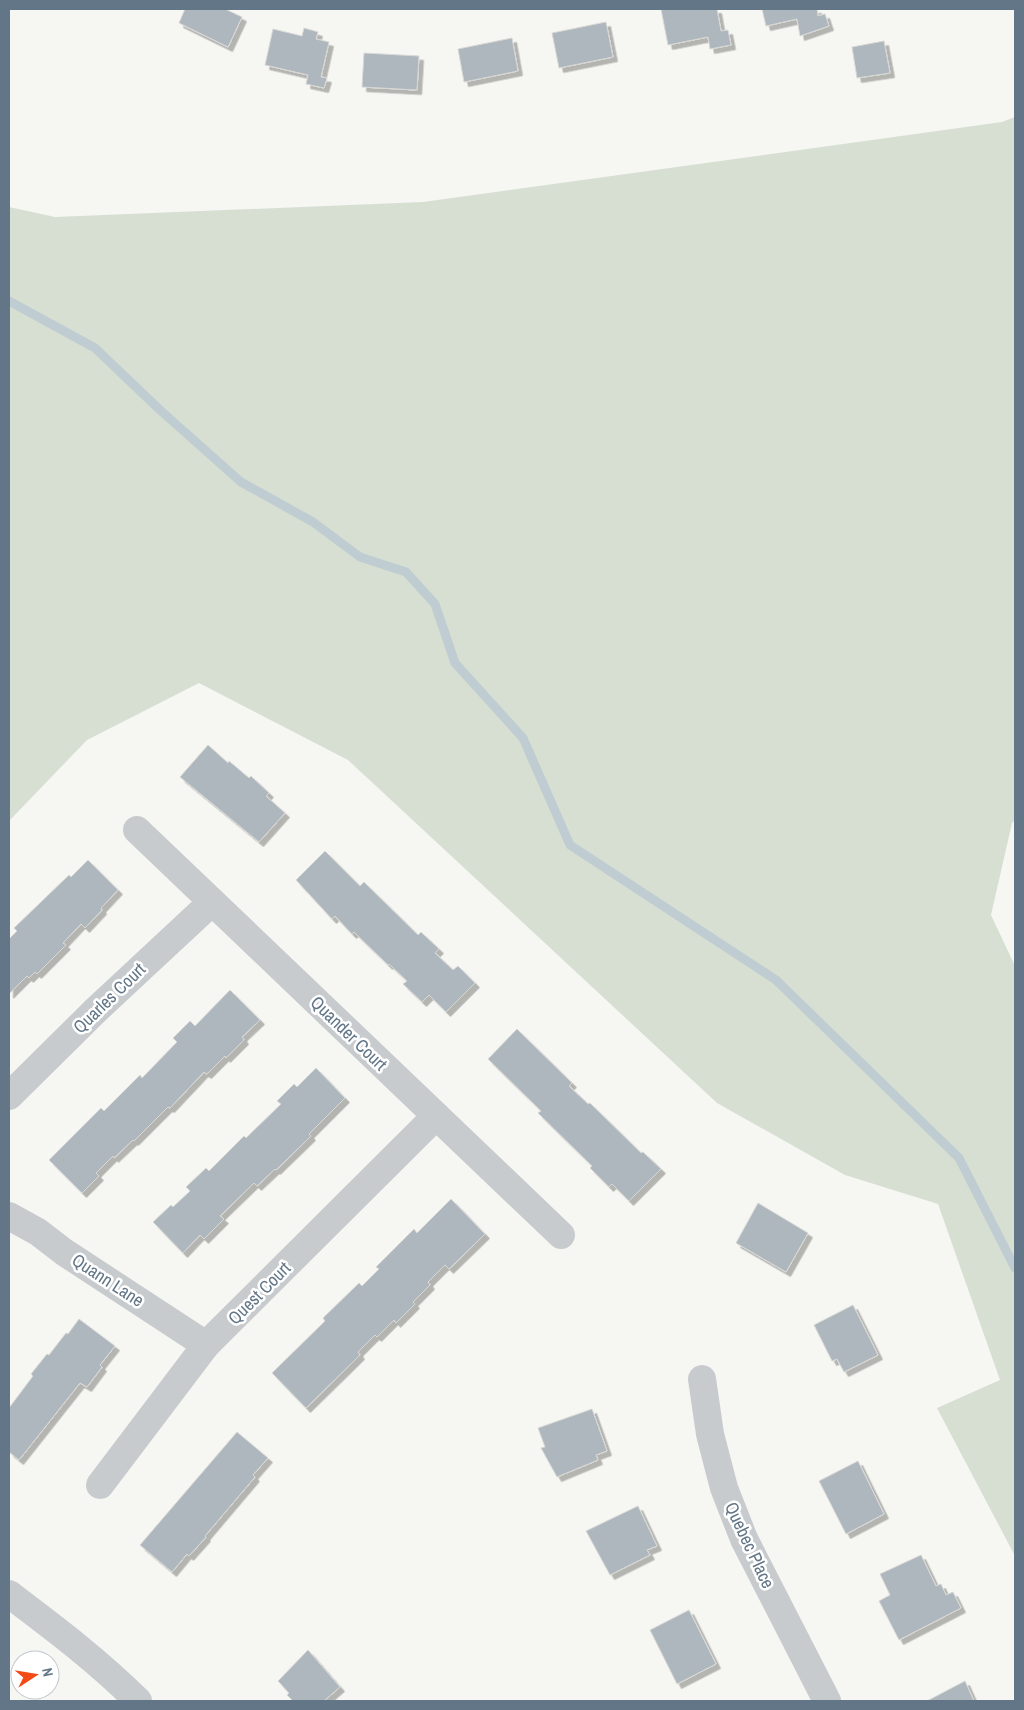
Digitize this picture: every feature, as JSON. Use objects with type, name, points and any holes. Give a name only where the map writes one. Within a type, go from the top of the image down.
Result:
[{"type":"street","name":"Quander Court","points":[[137,830],[561,1235]]},
{"type":"street","name":"Quarles Court","points":[[9,1096],[96,1010],[212,902]]},
{"type":"street","name":"Quest Court","points":[[100,1485],[206,1345],[436,1116]]},
{"type":"street","name":"Quann Lane","points":[[9,1216],[38,1232],[64,1252],[206,1345]]},
{"type":"street","name":"Quebec Place","points":[[702,1380],[710,1434],[724,1488],[744,1539],[827,1701]]},
{"type":"street","points":[[9,1594],[60,1632],[138,1701]]},
{"type":"shaded area","points":[[1015,117],[1015,820],[1012,823],[991,915],[1015,966],[1015,1556],[937,1408],[1000,1380],[938,1204],[845,1175],[717,1103],[348,760],[199,683],[87,740],[9,821],[9,207],[55,217],[423,202],[1002,122]]},
{"type":"building","points":[[185,9],[225,9],[242,17],[228,47],[179,23]]},
{"type":"building","points":[[661,9],[717,9],[721,31],[728,30],[731,45],[710,49],[708,37],[668,45]]},
{"type":"building","points":[[762,9],[817,9],[818,16],[825,14],[829,26],[800,36],[797,19],[766,26]]},
{"type":"building","points":[[606,22],[613,57],[559,68],[552,33]]},
{"type":"building","points":[[304,28],[318,32],[316,39],[329,42],[321,77],[327,78],[324,88],[306,84],[308,75],[265,65],[273,29],[302,36]]},
{"type":"building","points":[[512,38],[518,71],[464,82],[458,49]]},
{"type":"building","points":[[884,41],[890,73],[857,78],[852,47]]},
{"type":"building","points":[[364,53],[419,56],[417,90],[362,87]]},
{"type":"building","points":[[208,745],[228,763],[229,761],[249,778],[251,776],[269,793],[266,796],[285,813],[259,842],[180,777]]},
{"type":"building","points":[[325,851],[360,886],[364,882],[418,935],[421,932],[439,949],[435,953],[453,970],[458,966],[475,983],[446,1012],[429,995],[422,1002],[403,984],[407,981],[354,932],[352,934],[335,916],[332,919],[296,880]]},
{"type":"building","points":[[88,860],[118,890],[85,928],[81,924],[63,943],[66,945],[37,974],[35,972],[29,978],[27,976],[9,994],[9,939],[17,931],[14,928],[69,875],[71,877]]},
{"type":"building","points":[[230,990],[260,1020],[242,1037],[244,1040],[226,1058],[225,1056],[207,1074],[204,1072],[170,1108],[168,1107],[114,1158],[113,1156],[96,1173],[99,1176],[82,1193],[49,1160],[101,1108],[104,1111],[140,1075],[142,1078],[177,1042],[173,1038],[190,1021],[195,1026]]},
{"type":"building","points":[[517,1029],[572,1083],[569,1086],[588,1104],[590,1103],[641,1153],[643,1152],[661,1169],[629,1201],[612,1184],[609,1187],[590,1168],[592,1166],[538,1113],[541,1111],[488,1059]]},
{"type":"building","points":[[316,1068],[345,1098],[309,1134],[311,1136],[276,1170],[257,1186],[254,1183],[220,1216],[224,1219],[204,1239],[200,1235],[183,1253],[153,1222],[190,1191],[186,1187],[206,1168],[209,1171],[244,1136],[246,1138],[281,1104],[277,1101],[294,1084],[297,1087]]},
{"type":"building","points":[[451,1199],[485,1234],[449,1269],[445,1265],[428,1282],[430,1285],[413,1302],[415,1304],[396,1323],[394,1320],[377,1337],[375,1335],[358,1352],[360,1355],[306,1408],[272,1373],[325,1321],[323,1318],[359,1283],[362,1286],[379,1269],[376,1267],[414,1229],[417,1233]]},
{"type":"building","points":[[758,1203],[808,1233],[786,1272],[736,1243]]},
{"type":"building","points":[[853,1305],[878,1355],[844,1372],[837,1359],[832,1361],[814,1325]]},
{"type":"building","points":[[79,1319],[115,1346],[100,1365],[102,1367],[87,1387],[80,1383],[19,1460],[9,1452],[9,1408],[33,1376],[31,1374],[66,1333],[68,1334]]},
{"type":"building","points":[[592,1409],[607,1451],[596,1455],[598,1460],[557,1477],[541,1448],[545,1447],[538,1428]]},
{"type":"building","points":[[237,1432],[268,1458],[253,1475],[255,1477],[206,1537],[189,1556],[187,1554],[172,1572],[140,1545]]},
{"type":"building","points":[[858,1461],[884,1514],[846,1534],[819,1481]]},
{"type":"building","points":[[638,1506],[657,1546],[647,1550],[650,1555],[610,1575],[586,1531]]},
{"type":"building","points":[[921,1555],[936,1586],[941,1584],[946,1595],[953,1592],[961,1608],[899,1640],[879,1601],[890,1595],[880,1574]]},
{"type":"building","points":[[689,1610],[716,1664],[677,1684],[650,1630]]},
{"type":"building","points":[[308,1650],[340,1687],[324,1701],[293,1701],[287,1695],[289,1693],[278,1681]]},
{"type":"building","points":[[965,1681],[974,1701],[927,1701]]},
{"type":"waterway","points":[[9,301],[95,348],[160,410],[241,482],[313,522],[360,557],[406,572],[435,604],[455,663],[523,738],[570,845],[776,980],[959,1158],[1015,1268]]}]
